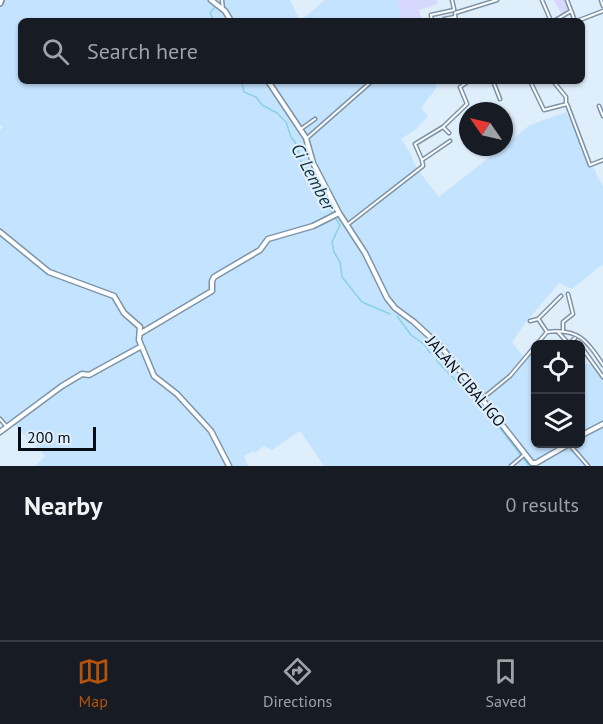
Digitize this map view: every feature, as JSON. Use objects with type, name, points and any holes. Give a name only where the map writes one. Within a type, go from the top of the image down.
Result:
[{"type":"main road","points":[[211,0],[229,18]]},
{"type":"main road","name":"JALAN CIBALIGO","points":[[270,84],[301,129],[312,163],[336,215],[347,225],[365,253],[390,303],[442,348],[483,398],[522,456]]},
{"type":"main road","points":[[141,333],[212,291],[214,278],[260,250],[268,239],[299,231],[336,215]]},
{"type":"main road","points":[[0,232],[49,272],[114,296],[124,313],[140,327],[139,340],[154,376],[177,393],[211,431],[229,466]]},
{"type":"main road","points":[[0,432],[62,386],[82,374],[89,375],[100,370],[141,346]]},
{"type":"main road","points":[[585,433],[603,424]]},
{"type":"main road","points":[[522,456],[535,464],[562,448]]},
{"type":"street","points":[[222,0],[223,10]]},
{"type":"street","points":[[452,0],[456,18]]},
{"type":"street","points":[[482,0],[484,5]]},
{"type":"street","points":[[432,18],[431,15],[455,13],[497,0]]},
{"type":"street","points":[[542,0],[551,18]]},
{"type":"street","points":[[567,0],[575,18]]},
{"type":"street","points":[[601,0],[603,6]]},
{"type":"street","points":[[558,18],[572,11]]},
{"type":"street","points":[[584,18],[603,11]]},
{"type":"street","points":[[446,18],[455,13]]},
{"type":"street","points":[[306,139],[369,84]]},
{"type":"street","points":[[347,225],[424,165],[414,144],[442,127],[467,104],[459,84]]},
{"type":"street","points":[[460,87],[464,84]]},
{"type":"street","points":[[494,84],[500,99]]},
{"type":"street","points":[[531,84],[544,110],[566,103]]},
{"type":"street","points":[[556,84],[566,97],[566,103],[590,165],[603,160]]},
{"type":"street","points":[[599,106],[603,116]]},
{"type":"street","points":[[301,129],[315,119]]},
{"type":"street","points":[[442,127],[449,133]]},
{"type":"street","points":[[422,160],[450,141]]},
{"type":"street","points":[[563,331],[563,322],[573,314],[568,294]]},
{"type":"street","points":[[530,321],[538,320],[561,296]]},
{"type":"street","points":[[538,320],[547,332]]},
{"type":"street","points":[[558,331],[569,344],[579,336]]},
{"type":"street","points":[[539,340],[547,332],[563,331],[579,336],[589,344],[603,365]]},
{"type":"street","points":[[570,333],[576,339]]},
{"type":"street","points":[[483,398],[510,376],[531,350]]},
{"type":"street","points":[[585,352],[603,376]]},
{"type":"street","points":[[0,418],[7,427]]},
{"type":"street","points":[[572,448],[588,466]]},
{"type":"street","points":[[511,466],[522,456]]},
{"type":"shaded area","points":[[0,0],[290,0],[299,18],[18,18],[18,84],[435,84],[437,87],[421,108],[428,116],[416,129],[401,139],[417,169],[439,197],[491,156],[513,156],[513,138],[530,125],[566,112],[603,187],[603,264],[572,289],[559,283],[512,342],[523,356],[531,347],[531,448],[585,448],[585,364],[592,364],[603,380],[603,466],[324,466],[300,431],[272,450],[264,446],[255,453],[253,451],[244,456],[248,466],[35,466],[45,456],[11,421],[7,424],[0,416],[0,130],[3,127],[0,125]]},
{"type":"shaded area","points":[[325,0],[398,0],[403,18],[304,18]]},
{"type":"shaded area","points":[[397,0],[436,0],[438,4],[419,10],[421,18],[401,18]]},
{"type":"shaded area","points":[[554,0],[566,0],[570,10],[562,15]]},
{"type":"waterway","name":"Ci Lember","points":[[212,18],[210,13],[215,7]]},
{"type":"waterway","name":"Ci Lember","points":[[242,84],[244,92],[256,97],[262,105],[277,113],[286,122],[291,137],[298,146],[298,156],[312,174],[312,181],[340,225],[332,242],[334,252],[340,262],[342,277],[362,302],[390,314]]},
{"type":"waterway","name":"Ci Lember","points":[[397,316],[411,335],[425,345],[429,352],[436,354],[437,361],[480,402],[529,466]]}]
